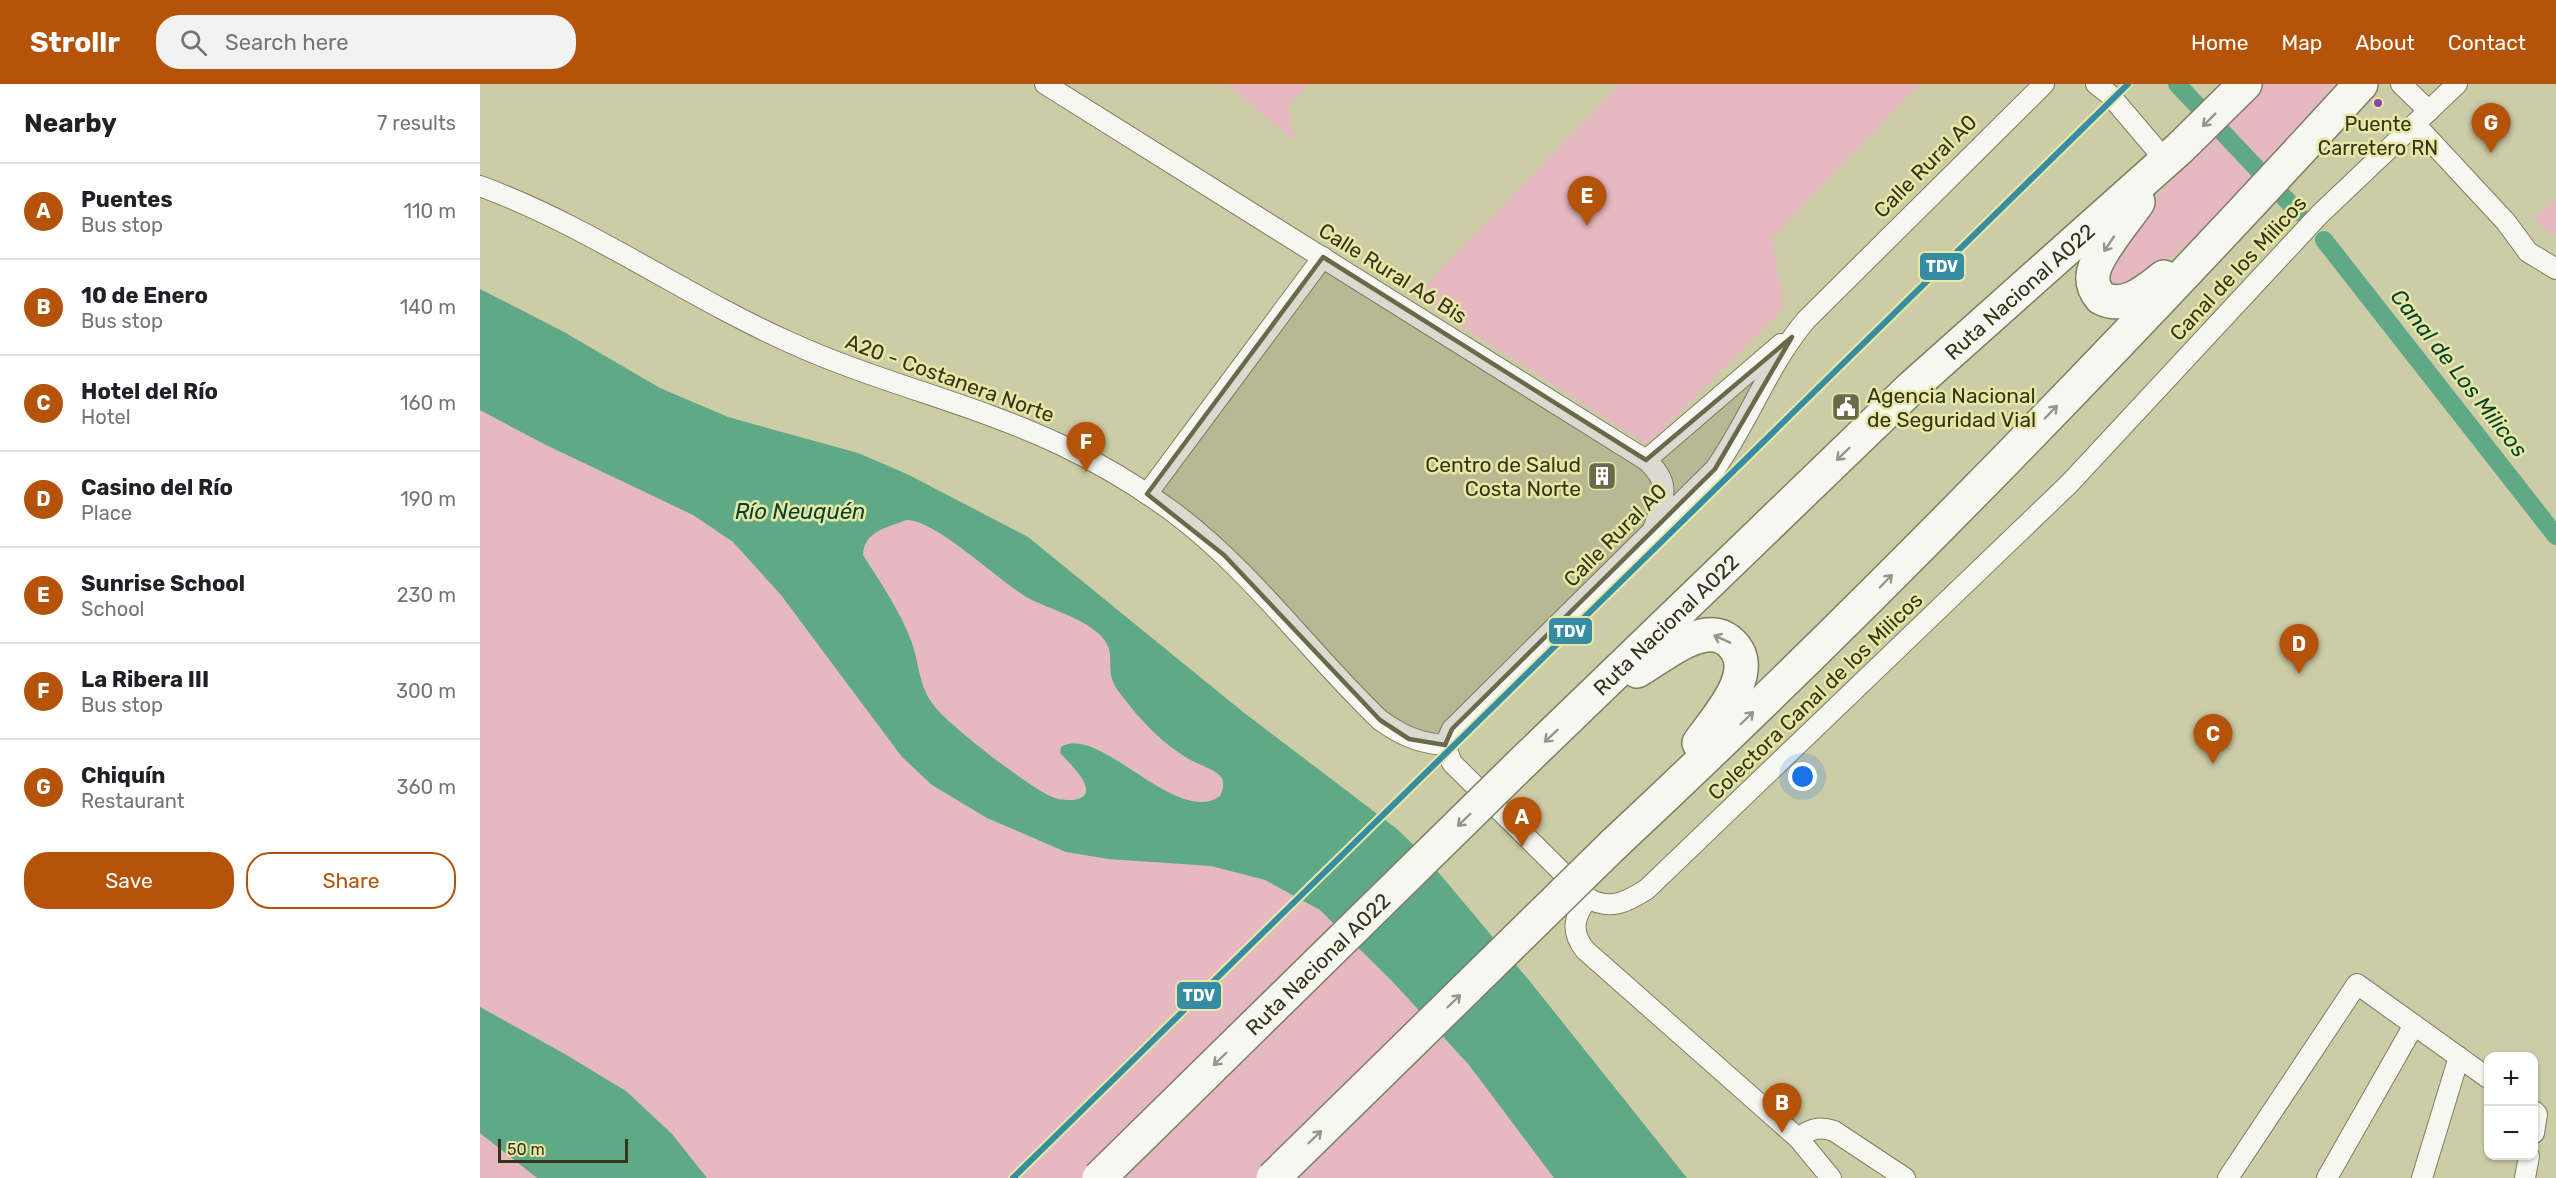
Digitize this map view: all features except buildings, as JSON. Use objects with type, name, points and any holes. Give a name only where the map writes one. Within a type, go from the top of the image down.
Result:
[{"type":"highway","points":[[1274,1178],[1613,845],[1870,597],[2225,233],[2361,84]]},
{"type":"highway","name":"Ruta Nacional A022","points":[[1100,1178],[1521,764],[1912,387],[2173,155],[2241,88]]},
{"type":"highway","points":[[2173,155],[2099,259],[2093,276],[2096,292],[2108,302],[2125,302],[2225,233]]},
{"type":"highway","points":[[1585,703],[1691,639],[1701,636],[1721,636],[1735,646],[1739,655],[1741,675],[1734,694],[1653,808]]},
{"type":"street","name":"Calle Rural A6 Bis","points":[[1045,84],[1646,460],[1659,471],[1664,481],[1662,503],[1652,532]]},
{"type":"street","name":"Calle Rural A0","points":[[1444,746],[1452,729],[1701,484],[1728,451],[1779,354],[1823,302],[2044,84]]},
{"type":"street","points":[[2097,84],[2173,155]]},
{"type":"street","points":[[2401,84],[2422,118],[2529,252],[2556,269]]},
{"type":"street","name":"Canal de los Milicos","points":[[2062,491],[2320,214],[2457,84]]},
{"type":"street","name":"A20 - Costanera Norte","points":[[480,186],[579,230],[790,343],[1057,443],[1092,461],[1173,512],[1224,555],[1258,588],[1380,720],[1409,739],[1444,746]]},
{"type":"street","points":[[1147,494],[1323,257]]},
{"type":"street","name":"Calle Rural A0","points":[[1646,460],[1768,354],[1792,337]]},
{"type":"street","name":"Colectora Canal de los Milicos","points":[[1588,898],[1598,904],[1621,904],[1647,889],[2062,491]]},
{"type":"street","points":[[1444,746],[1452,763],[1588,898],[1575,920],[1575,936],[1584,950],[1798,1138],[1831,1178]]},
{"type":"street","points":[[2228,1178],[2358,984],[2484,1075]]},
{"type":"street","points":[[2327,1178],[2414,1025]]},
{"type":"street","points":[[2422,1178],[2459,1057]]},
{"type":"street","points":[[1798,1138],[1823,1127],[1834,1131],[1905,1178]]},
{"type":"street","points":[[2525,1178],[2528,1160]]},
{"type":"highlighted area","points":[[1323,257],[1646,460],[1792,337],[1715,469],[1452,729],[1445,745],[1409,739],[1380,720],[1224,555],[1147,494]]},
{"type":"shaded area","points":[[1226,84],[1309,84],[1288,106],[1295,141]]},
{"type":"shaded area","points":[[1620,84],[1920,84],[1772,238],[1784,308],[1647,445],[1415,296]]},
{"type":"shaded area","points":[[2261,84],[2350,84],[2218,222],[2129,287],[2113,290],[2102,270],[2138,220],[2177,173]]},
{"type":"shaded area","points":[[2556,199],[2556,237],[2541,226],[2534,217]]},
{"type":"shaded area","points":[[480,410],[544,444],[693,515],[733,542],[781,595],[902,757],[932,785],[987,818],[1066,852],[1108,859],[1211,866],[1265,880],[1320,910],[1392,981],[1469,1065],[1554,1178],[707,1178],[672,1134],[626,1091],[480,1007]]},
{"type":"shaded area","points":[[906,520],[918,522],[933,529],[1028,598],[1073,618],[1098,633],[1109,648],[1112,679],[1121,695],[1142,721],[1163,741],[1221,777],[1223,788],[1220,796],[1205,802],[1189,801],[1153,784],[1102,751],[1087,745],[1063,745],[1061,753],[1081,775],[1085,787],[1077,799],[1058,799],[1009,770],[953,725],[928,696],[902,620],[863,555],[864,547],[872,535]]},
{"type":"shaded area","points":[[480,1133],[537,1178],[480,1178]]},
{"type":"water","name":"Río Neuquén","points":[[480,289],[564,332],[660,388],[728,417],[858,453],[907,474],[1028,537],[1243,712],[1397,829],[1423,854],[1532,984],[1687,1178],[1554,1178],[1469,1065],[1392,981],[1320,910],[1265,880],[1211,866],[1108,859],[1066,852],[987,818],[932,785],[902,757],[781,595],[733,542],[693,515],[544,444],[480,410]],"holes":[[[906,520],[918,522],[950,540],[1028,598],[1073,618],[1098,633],[1109,648],[1112,679],[1121,695],[1142,721],[1163,741],[1221,777],[1223,788],[1220,796],[1202,802],[1182,798],[1161,788],[1116,760],[1077,743],[1061,747],[1060,753],[1082,778],[1086,792],[1082,797],[1073,800],[1057,799],[1009,770],[953,725],[928,696],[902,620],[863,555],[864,547],[872,535]]]},
{"type":"water","points":[[480,1007],[626,1091],[672,1134],[707,1178],[537,1178],[480,1133]]},
{"type":"waterway","name":"Canal de los Milicos","points":[[2177,84],[2298,212]]},
{"type":"waterway","name":"Canal de Los Milicos","points":[[2324,240],[2556,536]]},
{"type":"transit line","name":"TDV","points":[[1013,1178],[2128,84]]},
{"type":"place","name":"Puente Carretero RN","points":[[2378,103]]},
{"type":"place","name":"Chiquín","points":[[2491,153]]},
{"type":"place","name":"Sunrise School","points":[[1587,226]]},
{"type":"place","name":"Agencia Nacional de Seguridad Vial","points":[[1846,407]]},
{"type":"place","name":"La Ribera III","points":[[1086,472]]},
{"type":"place","name":"Centro de Salud Costa Norte","points":[[1602,476]]},
{"type":"place","name":"Casino del Río","points":[[2299,674]]},
{"type":"place","name":"Hotel del Río","points":[[2213,764]]},
{"type":"place","name":"Puentes","points":[[1522,847]]},
{"type":"place","name":"10 de Enero","points":[[1782,1133]]}]
